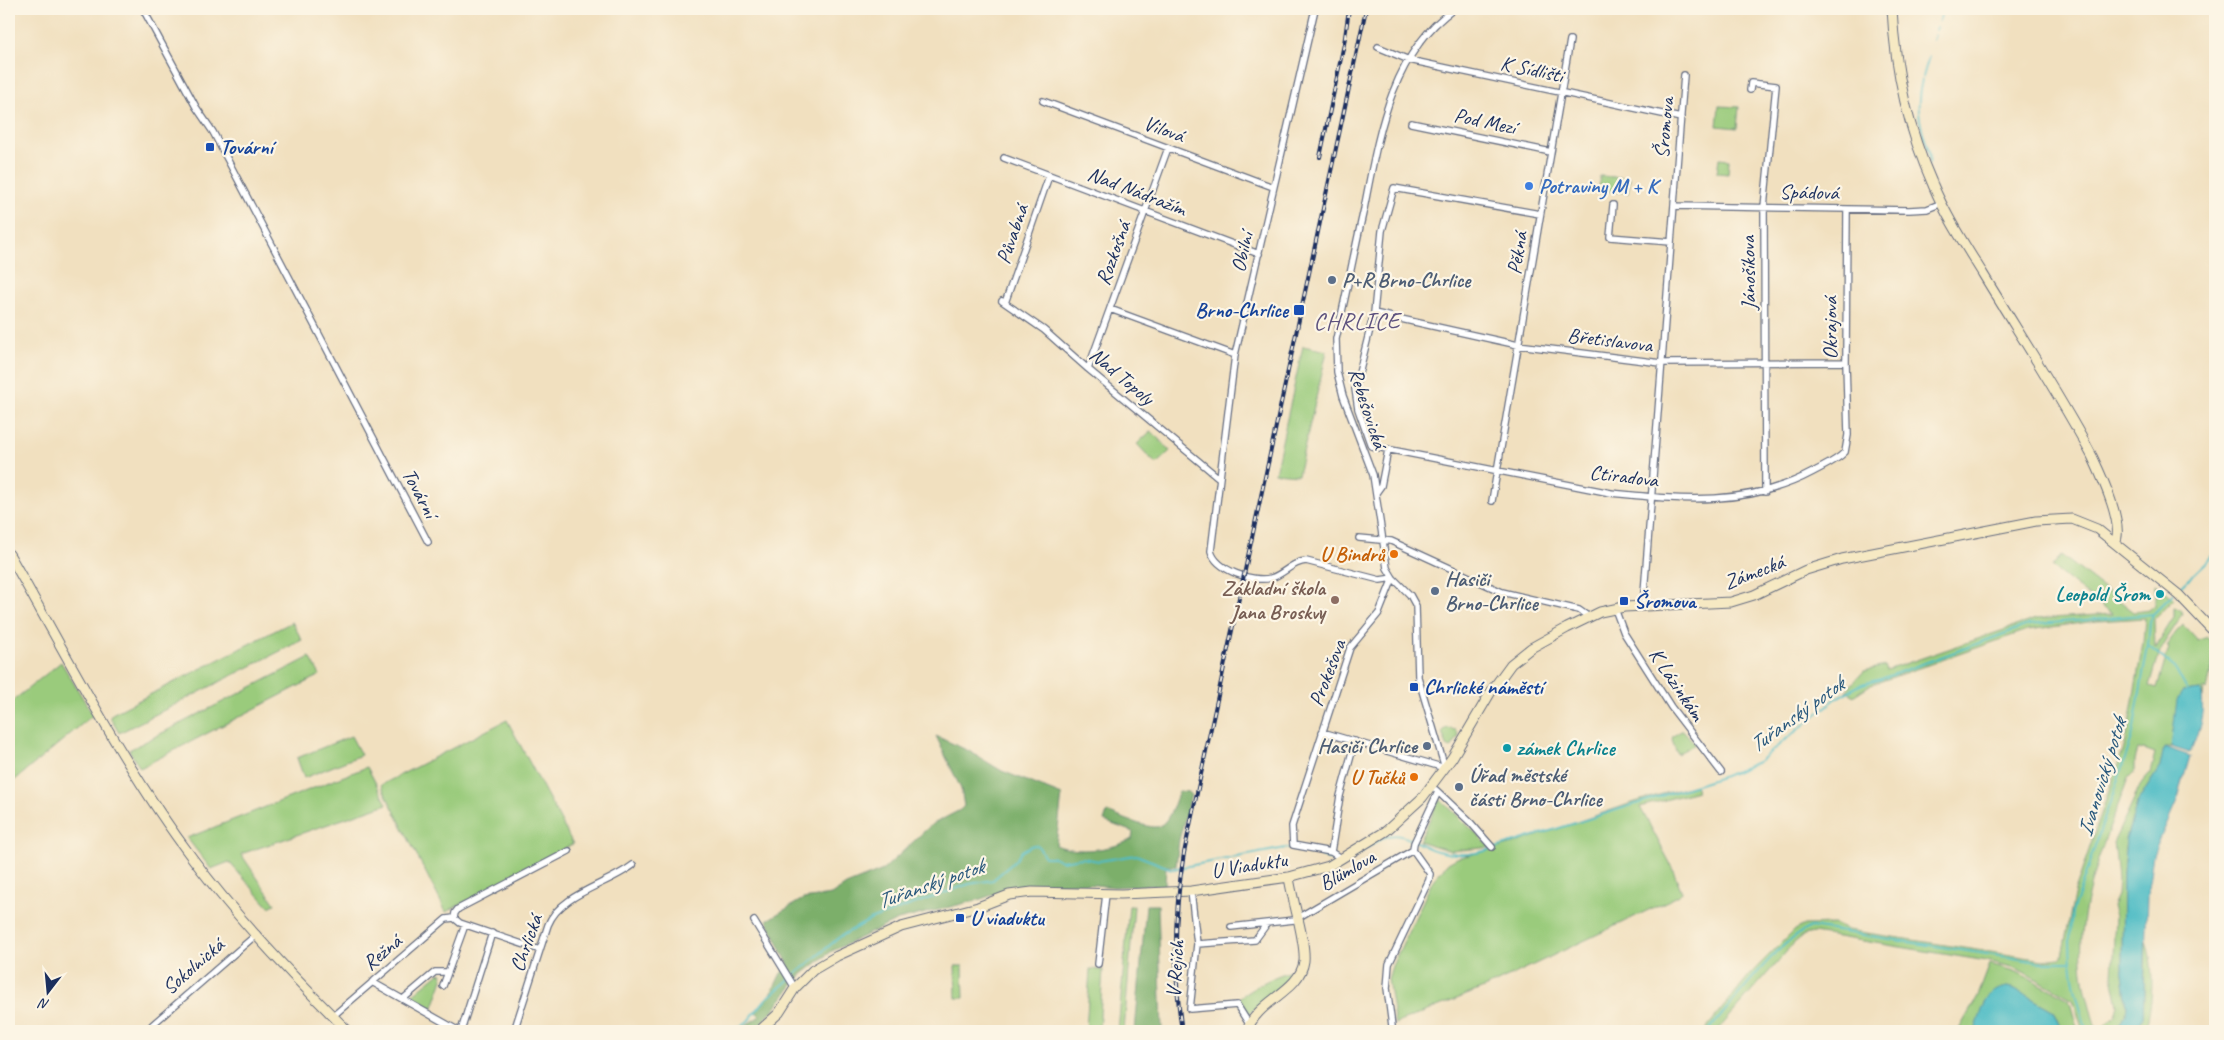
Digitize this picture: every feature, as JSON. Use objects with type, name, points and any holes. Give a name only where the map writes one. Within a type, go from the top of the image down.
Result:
[{"type":"street","name":"Tovární","points":[[143,9],[196,107],[213,132],[428,542]]},
{"type":"street","name":"Obilní","points":[[1315,9],[1235,355],[1212,537],[1212,554],[1222,567],[1260,579],[1272,578],[1296,563],[1306,561],[1380,580],[1392,578]]},
{"type":"street","name":"Rebešovická","points":[[1445,768],[1418,677],[1416,606],[1410,595],[1392,578],[1387,568],[1371,468],[1345,402],[1336,361],[1336,339],[1383,122],[1394,89],[1409,60],[1428,31],[1454,9]]},
{"type":"street","points":[[1892,9],[1896,57],[1904,101],[1921,156],[1942,203],[2092,456],[2108,494],[2117,526],[2119,536],[2115,543]]},
{"type":"street","name":"Pěkná","points":[[1492,501],[1570,40]]},
{"type":"street","name":"K Sídlišti","points":[[1378,47],[1409,60],[1681,118]]},
{"type":"street","name":"Šromova","points":[[1643,606],[1684,75]]},
{"type":"street","name":"Jánošíkova","points":[[1750,90],[1751,83],[1776,86],[1764,207],[1765,492]]},
{"type":"street","name":"Vilová","points":[[1043,101],[1273,186]]},
{"type":"street","name":"Pod Mezí","points":[[1411,123],[1551,152]]},
{"type":"street","name":"Rozkošná","points":[[1088,369],[1168,148]]},
{"type":"street","name":"Nad Nádražím","points":[[1004,158],[1259,254]]},
{"type":"street","name":"Půvabná","points":[[1004,302],[1050,176]]},
{"type":"street","points":[[1374,313],[1382,231],[1394,188],[1540,214]]},
{"type":"street","name":"Spádová","points":[[1674,206],[1923,210],[1942,203]]},
{"type":"street","points":[[1613,205],[1610,237],[1671,242]]},
{"type":"street","name":"Okrajová","points":[[1847,209],[1847,448]]},
{"type":"street","name":"Nad Topoly","points":[[1004,302],[1044,330],[1219,478]]},
{"type":"street","points":[[1110,309],[1235,355]]},
{"type":"street","name":"Břetislavova","points":[[1374,313],[1518,345],[1661,362],[1846,362]]},
{"type":"street","name":"Ctiradova","points":[[1374,313],[1356,388],[1358,409],[1370,444],[1373,447],[1610,493],[1650,497],[1725,498],[1765,492],[1794,482],[1842,455],[1847,448]]},
{"type":"street","points":[[1376,493],[1381,486],[1388,450]]},
{"type":"street","name":"Zámecká","points":[[1445,768],[1492,690],[1511,664],[1531,648],[1589,617],[1615,608],[1731,602],[1754,595],[1806,570],[1842,559],[2052,519],[2067,519],[2084,523],[2097,529],[2176,592],[2215,633]]},
{"type":"street","points":[[1359,538],[1399,544],[1502,592],[1579,610],[1589,617]]},
{"type":"street","points":[[9,554],[102,717],[163,815],[193,859],[274,953],[348,1031]]},
{"type":"street","name":"Prokešova","points":[[1293,845],[1292,826],[1350,648],[1379,613],[1392,578]]},
{"type":"street","name":"K Lázinkám","points":[[1615,608],[1624,632],[1671,707],[1721,772]]},
{"type":"street","points":[[1322,732],[1445,768],[1413,850],[1430,874],[1429,880],[1389,964],[1387,988],[1392,1026]]},
{"type":"street","points":[[1331,852],[1340,796],[1355,741]]},
{"type":"street","points":[[1435,790],[1492,847]]},
{"type":"street","points":[[1342,859],[1392,826],[1435,790]]},
{"type":"street","name":"U Viaduktu","points":[[759,1031],[779,1013],[795,988],[813,970],[837,956],[901,927],[978,907],[1009,895],[1024,893],[1074,892],[1106,894],[1191,891],[1289,877],[1323,869],[1342,859],[1331,852],[1293,845]]},
{"type":"street","name":"Blümlova","points":[[1231,927],[1292,921],[1413,850]]},
{"type":"street","name":"Režná","points":[[332,1016],[446,919],[454,918],[458,909],[569,851]]},
{"type":"street","name":"Chrlická","points":[[514,1031],[554,912],[565,903],[621,874],[633,865]]},
{"type":"street","name":"V Rejích","points":[[1248,1028],[1262,1007],[1294,982],[1302,970],[1304,954],[1289,877]]},
{"type":"street","name":"V Rejích","points":[[1191,891],[1197,944],[1190,1009],[1237,1005],[1248,1028]]},
{"type":"street","points":[[1098,964],[1106,894]]},
{"type":"street","points":[[454,918],[465,925],[540,950]]},
{"type":"street","points":[[754,922],[795,988]]},
{"type":"street","points":[[443,986],[465,925]]},
{"type":"street","points":[[1197,944],[1255,940],[1266,925]]},
{"type":"street","points":[[372,982],[460,1031],[492,933]]},
{"type":"street","name":"Sokolnická","points":[[152,1025],[257,934]]},
{"type":"street","points":[[403,999],[435,972],[440,970],[448,972]]},
{"type":"green space","points":[[1719,106],[1739,107],[1737,128],[1717,126]]},
{"type":"green space","points":[[1719,159],[1729,160],[1728,174],[1717,173]]},
{"type":"green space","points":[[1600,176],[1630,178],[1628,193],[1599,190]]},
{"type":"green space","points":[[1303,346],[1327,351],[1298,475],[1275,473]]},
{"type":"green space","points":[[1151,431],[1170,451],[1156,464],[1137,444]]},
{"type":"green space","points":[[2061,555],[2134,612],[2149,610],[2155,605],[2155,584],[2174,599],[2154,619],[2155,648],[2174,617],[2174,608],[2181,609],[2183,614],[2161,648],[2150,686],[2157,688],[2169,648],[2166,646],[2183,625],[2198,641],[2207,637],[2215,643],[2215,652],[2207,690],[2204,688],[2203,698],[2201,690],[2182,692],[2171,747],[2165,747],[2160,767],[2137,803],[2126,839],[2123,874],[2122,965],[2127,1007],[2126,1014],[2115,1031],[2104,1031],[2104,1027],[2115,1016],[2118,1005],[2112,976],[2115,917],[2112,906],[2117,895],[2118,879],[2114,841],[2142,782],[2150,773],[2155,753],[2144,749],[2138,750],[2135,760],[2135,771],[2128,778],[2098,859],[2085,913],[2082,941],[2083,969],[2093,1020],[2098,1031],[2083,1031],[2073,999],[2016,968],[1987,961],[1813,933],[1804,935],[1794,943],[1717,1031],[1704,1031],[1751,973],[1794,930],[1804,925],[1834,924],[1847,930],[2043,960],[2060,958],[2062,956],[2075,891],[2126,741],[2143,643],[2145,618],[2097,621],[2028,630],[1870,685],[1853,696],[1848,690],[1845,692],[1864,671],[1885,666],[1887,670],[2036,619],[2112,614],[2052,567]]},
{"type":"green space","points":[[292,622],[302,640],[119,733],[110,717],[112,714]]},
{"type":"green space","points":[[310,657],[320,675],[140,768],[129,750]]},
{"type":"green space","points":[[61,662],[93,715],[9,785],[9,704]]},
{"type":"green space","points":[[507,720],[573,844],[446,912],[381,785]]},
{"type":"green space","points":[[1446,728],[1456,730],[1459,736],[1451,748],[1447,746],[1442,732]]},
{"type":"green space","points":[[1683,730],[1695,744],[1677,754],[1672,740],[1673,736]]},
{"type":"green space","points":[[351,736],[361,755],[304,778],[297,758]]},
{"type":"green space","points":[[936,736],[969,751],[1002,771],[1062,795],[1056,845],[1064,848],[1094,850],[1124,843],[1132,839],[1133,832],[1104,821],[1107,812],[1126,820],[1156,827],[1164,823],[1179,791],[1188,792],[1191,795],[1179,840],[1176,866],[1166,866],[1165,885],[1114,887],[1076,883],[1018,886],[978,900],[898,920],[832,951],[801,975],[757,1027],[751,1031],[737,1031],[760,1016],[755,1011],[770,996],[781,973],[789,966],[767,920],[803,899],[831,895],[846,885],[883,870],[931,825],[964,806],[961,789]]},
{"type":"green space","points":[[367,767],[387,804],[241,854],[275,904],[269,907],[229,862],[211,869],[187,838]]},
{"type":"green space","points":[[1695,785],[1697,791],[1640,807],[1670,863],[1682,892],[1678,896],[1491,985],[1395,1024],[1388,979],[1392,966],[1433,880],[1448,863],[1457,858],[1513,844],[1638,801]]},
{"type":"green space","points":[[1440,799],[1492,847],[1451,851],[1419,841]]},
{"type":"green space","points":[[1146,905],[1158,905],[1162,1031],[1135,1031]]},
{"type":"green space","points":[[1129,906],[1134,906],[1124,1031],[1118,1031]]},
{"type":"green space","points":[[2146,941],[2152,974],[2150,1009],[2145,1031],[2136,1031],[2143,1017]]},
{"type":"green space","points":[[1990,964],[2015,971],[2069,999],[2078,1031],[2063,1031],[2054,1011],[2015,989],[2007,987],[1985,1003],[1975,1031],[1958,1031],[1978,996]]},
{"type":"green space","points":[[955,966],[963,966],[964,998],[956,998]]},
{"type":"green space","points":[[1090,969],[1103,970],[1099,1031],[1086,1031]]},
{"type":"green space","points":[[1299,969],[1290,981],[1246,1016],[1237,999],[1274,977]]},
{"type":"green space","points":[[439,973],[442,974],[443,979],[433,1007],[430,1009],[414,1001],[412,995]]},
{"type":"water","points":[[2201,690],[2202,714],[2190,753],[2171,747],[2177,700],[2182,692]]},
{"type":"water","points":[[2164,747],[2190,756],[2178,798],[2153,855],[2147,896],[2143,1017],[2136,1031],[2115,1031],[2126,1014],[2127,1007],[2122,965],[2123,874],[2126,839],[2137,803],[2160,767]]},
{"type":"water","points":[[2007,987],[2015,989],[2054,1011],[2063,1031],[1975,1031],[1982,1010],[1989,997],[1999,989]]},
{"type":"waterway","points":[[1939,21],[1941,16]]},
{"type":"waterway","points":[[1933,40],[1935,35]]},
{"type":"waterway","points":[[1923,77],[1929,56]]},
{"type":"waterway","points":[[1922,80],[1919,94],[1919,115],[1929,152],[1929,163]]},
{"type":"waterway","name":"Ivanovický potok","points":[[2177,590],[2215,554]]},
{"type":"waterway","name":"Ivanovický potok","points":[[2087,1031],[2072,973],[2070,944],[2072,913],[2132,738],[2148,646],[2150,622],[2153,614],[2174,593]]},
{"type":"waterway","name":"Tuřanský potok","points":[[1349,860],[1376,842],[1392,835],[1405,837],[1445,853],[1468,854],[1491,849],[1725,776],[1758,762],[1838,697],[1862,684],[1881,679],[2028,625],[2153,614]]},
{"type":"waterway","points":[[2148,646],[2175,668],[2188,692]]},
{"type":"waterway","name":"Tuřanský potok","points":[[734,1031],[748,1021],[766,999],[841,936],[872,919],[969,884],[993,880],[1015,861],[1022,851],[1033,845],[1038,846],[1045,857],[1054,857],[1061,861],[1082,858],[1099,861],[1136,855],[1172,869],[1286,848],[1317,853],[1331,860]]},
{"type":"waterway","points":[[1708,1031],[1770,958],[1798,934],[1811,927],[2039,962],[2070,962]]},
{"type":"railway","points":[[1320,157],[1344,44],[1349,9]]},
{"type":"railway","points":[[1182,1031],[1177,987],[1176,942],[1178,898],[1184,853],[1366,9]]},
{"type":"place","name":"Tovární","points":[[210,147]]},
{"type":"place","name":"Potraviny M + K","points":[[1529,186]]},
{"type":"place","name":"P+R Brno-Chrlice","points":[[1332,280]]},
{"type":"place","name":"Brno-Chrlice","points":[[1299,310]]},
{"type":"place","name":"U Bindrů","points":[[1394,554]]},
{"type":"place","name":"Hasiči Brno-Chrlice","points":[[1435,591]]},
{"type":"place","name":"Leopold Šrom","points":[[2160,594]]},
{"type":"place","name":"Základní škola Jana Broskvy","points":[[1335,600]]},
{"type":"place","name":"Šromova","points":[[1624,601]]},
{"type":"place","name":"Chrlické náměstí","points":[[1414,687]]},
{"type":"place","name":"Hasiči Chrlice","points":[[1427,746]]},
{"type":"place","name":"zámek Chrlice","points":[[1507,748]]},
{"type":"place","name":"U Tučků","points":[[1414,777]]},
{"type":"place","name":"Úřad městské části Brno-Chrlice","points":[[1459,787]]},
{"type":"place","name":"U viaduktu","points":[[960,918]]},
{"type":"district","name":"CHRLICE","points":[[1357,321]]}]
